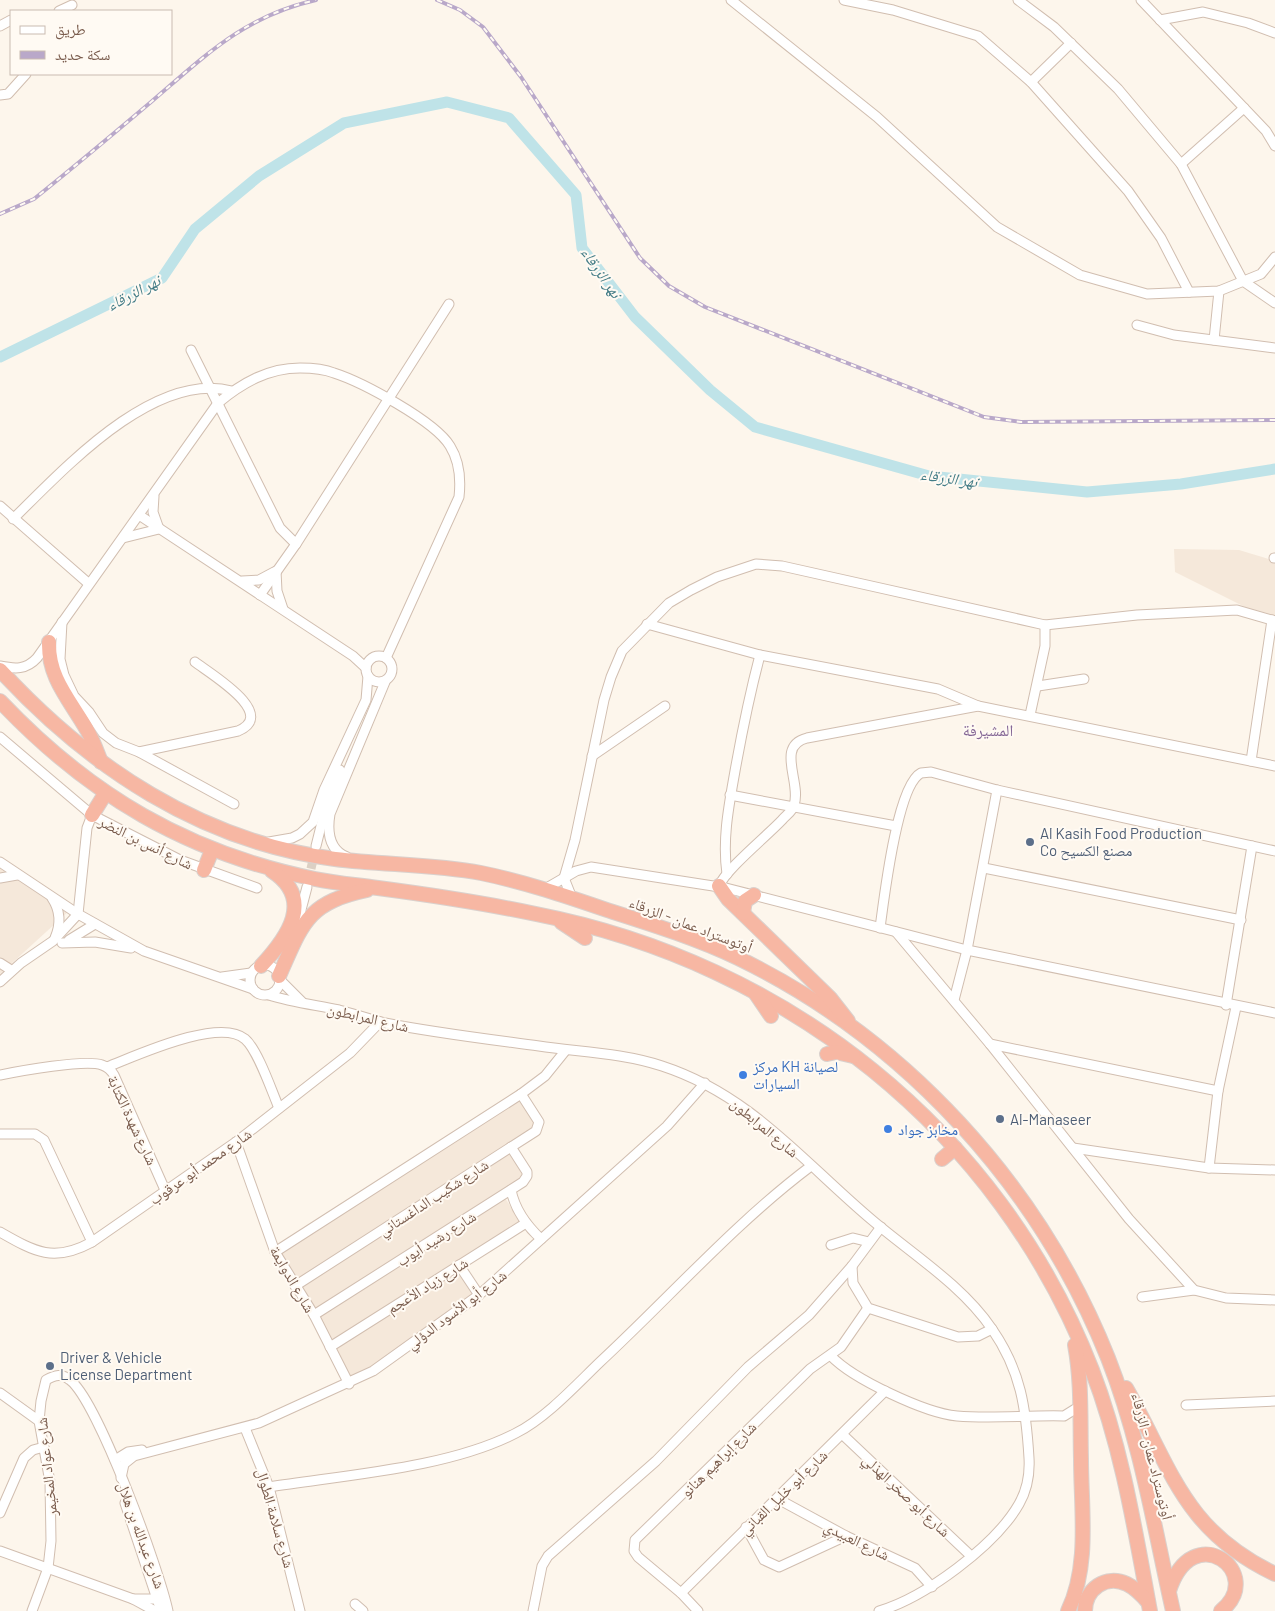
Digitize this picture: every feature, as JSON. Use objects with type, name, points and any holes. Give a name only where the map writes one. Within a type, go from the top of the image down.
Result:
[{"type":"highway","points":[[50,642],[50,660],[55,678],[88,731],[101,763]]},
{"type":"highway","name":"أوتوستراد عمان - الزرقاء","points":[[0,670],[52,723],[101,763],[166,804],[204,822],[258,842],[306,855],[359,862],[453,869],[545,888],[663,928],[741,960],[807,997],[887,1054],[920,1082],[954,1118],[1004,1177],[1030,1212],[1066,1270],[1107,1357],[1134,1436],[1173,1611]]},
{"type":"highway","points":[[0,702],[62,761],[105,794],[159,826],[212,850],[267,868],[318,880],[378,888],[554,918],[596,927],[654,945],[748,987],[813,1024],[862,1060],[955,1148],[1003,1208],[1023,1237],[1069,1320],[1093,1373],[1112,1427],[1126,1483],[1149,1606]]},
{"type":"highway","points":[[92,815],[105,794]]},
{"type":"highway","points":[[204,870],[212,850]]},
{"type":"highway","points":[[259,968],[280,943],[295,910],[294,896],[288,884],[267,868]]},
{"type":"highway","points":[[718,886],[728,899],[830,998],[854,1030]]},
{"type":"highway","points":[[279,976],[301,932],[315,911],[336,898],[378,888]]},
{"type":"highway","points":[[743,913],[745,901],[754,895]]},
{"type":"highway","points":[[554,918],[585,938]]},
{"type":"highway","points":[[748,987],[764,1004],[771,1016]]},
{"type":"highway","points":[[827,1054],[842,1052],[862,1060]]},
{"type":"highway","points":[[942,1159],[955,1148]]},
{"type":"highway","points":[[1068,1611],[1076,1590],[1081,1564],[1078,1360],[1069,1320]]},
{"type":"highway","points":[[1107,1357],[1130,1395],[1181,1495],[1217,1537],[1233,1550],[1275,1574]]},
{"type":"highway","points":[[1169,1592],[1178,1570],[1186,1561],[1203,1554],[1218,1556],[1230,1566],[1237,1586],[1230,1603],[1222,1611]]},
{"type":"highway","points":[[1085,1611],[1090,1593],[1101,1583],[1116,1580],[1128,1584],[1149,1606]]},
{"type":"street","points":[[731,0],[877,117],[997,226],[1080,275],[1147,294],[1219,291],[1261,274],[1275,257]]},
{"type":"street","points":[[844,0],[893,10],[978,36],[1031,82],[1128,191],[1161,238],[1189,292]]},
{"type":"street","points":[[1018,0],[1054,27],[1118,89],[1181,164],[1243,281],[1275,303]]},
{"type":"street","points":[[1141,0],[1244,108],[1271,132],[1275,146]]},
{"type":"street","points":[[61,10],[72,5]]},
{"type":"street","points":[[1160,20],[1203,12],[1248,23],[1275,33]]},
{"type":"street","points":[[1031,82],[1071,43]]},
{"type":"street","points":[[0,95],[8,94],[25,75]]},
{"type":"street","points":[[1181,164],[1244,108]]},
{"type":"street","points":[[1214,340],[1219,291]]},
{"type":"street","points":[[260,594],[296,544],[387,398],[449,304]]},
{"type":"street","points":[[1137,325],[1174,335],[1275,348]]},
{"type":"street","points":[[191,350],[280,528],[296,544]]},
{"type":"street","points":[[0,666],[17,669],[28,665],[50,642],[88,584],[139,516],[218,403],[232,391],[264,374],[300,368],[333,372],[387,398],[442,434],[456,457],[460,484],[459,498],[386,658]]},
{"type":"street","points":[[13,519],[69,466],[128,417],[159,400],[210,388],[232,391]]},
{"type":"street","points":[[154,494],[154,512],[159,529]]},
{"type":"street","points":[[0,506],[88,584]]},
{"type":"street","points":[[139,516],[354,656],[376,682],[385,682]]},
{"type":"street","points":[[122,538],[159,529]]},
{"type":"street","points":[[572,898],[564,878],[575,840],[592,756],[611,677],[622,652],[669,603],[717,577],[756,564],[782,566],[1045,625],[1137,614],[1237,610],[1274,621],[1251,761]]},
{"type":"street","points":[[239,581],[259,580],[276,571]]},
{"type":"street","points":[[276,571],[277,590],[283,610]]},
{"type":"street","points":[[62,622],[61,665],[74,696],[108,738],[139,752],[234,804]]},
{"type":"street","points":[[647,624],[760,655],[938,689],[978,706],[1275,766]]},
{"type":"street","points":[[1030,715],[1038,686],[1045,646],[1045,625]]},
{"type":"street","points":[[727,874],[725,837],[730,795],[750,694],[760,655]]},
{"type":"street","points":[[354,656],[386,658]]},
{"type":"street","points":[[316,846],[330,793],[368,707],[367,672],[373,657]]},
{"type":"street","points":[[359,862],[335,850],[331,841],[328,823],[336,796],[385,682],[392,674],[393,669],[386,658]]},
{"type":"street","points":[[139,752],[238,731],[248,723],[251,714],[246,702],[195,662]]},
{"type":"street","points":[[1038,686],[1084,679]]},
{"type":"street","points":[[258,842],[292,838],[313,822],[324,790],[368,692]]},
{"type":"street","points":[[355,738],[381,694]]},
{"type":"street","points":[[592,756],[666,706]]},
{"type":"street","points":[[718,886],[727,874],[762,842],[794,807],[796,789],[791,752],[800,740],[978,706]]},
{"type":"street","name":"شارع أنس بن النضر","points":[[0,737],[92,815],[157,850],[204,870],[258,888]]},
{"type":"street","points":[[880,928],[896,826],[913,779],[921,773],[931,772],[997,790],[1275,851]]},
{"type":"street","points":[[954,1000],[967,950],[984,868],[997,790]]},
{"type":"street","points":[[730,795],[896,826]]},
{"type":"street","points":[[58,942],[78,914],[87,828],[92,815]]},
{"type":"street","points":[[1226,1005],[1252,846]]},
{"type":"street","points":[[0,862],[78,914],[144,951]]},
{"type":"street","points":[[545,888],[581,869],[591,868],[718,886],[967,950],[1275,1014]]},
{"type":"street","points":[[984,868],[1241,920]]},
{"type":"street","points":[[0,878],[17,875]]},
{"type":"street","points":[[58,942],[104,943],[144,951],[222,977],[229,982],[253,989],[263,995],[269,994],[277,989],[285,946],[300,918],[307,887]]},
{"type":"street","points":[[50,896],[59,913],[58,942]]},
{"type":"street","points":[[0,982],[11,970],[45,948],[95,924]]},
{"type":"street","points":[[896,932],[990,1044],[1129,1219],[1194,1290]]},
{"type":"street","points":[[253,989],[250,984],[259,968],[285,946]]},
{"type":"street","points":[[0,963],[11,970]]},
{"type":"street","points":[[222,977],[270,966],[302,1002]]},
{"type":"street","name":"شارع المرابطون","points":[[269,994],[380,1022],[637,1059],[705,1083],[730,1097],[758,1117],[811,1166],[946,1281],[992,1329],[1016,1374],[1027,1415],[1029,1466],[1026,1489],[1020,1503],[1003,1526],[971,1556],[932,1587],[901,1604],[878,1611]]},
{"type":"street","points":[[1209,1168],[1218,1091],[1236,1007]]},
{"type":"street","name":"شارع محمد أبو عرقوب","points":[[0,1232],[46,1254],[73,1252],[92,1242],[236,1142],[350,1053],[380,1022]]},
{"type":"street","points":[[107,1067],[176,1041],[210,1034],[232,1033],[246,1040],[251,1046],[279,1108]]},
{"type":"street","points":[[990,1044],[1218,1091]]},
{"type":"street","points":[[275,1252],[521,1094],[544,1076],[566,1050]]},
{"type":"street","name":"شارع شهدة الكتابة","points":[[0,1075],[63,1066],[96,1064],[107,1067],[114,1075],[165,1190]]},
{"type":"street","name":"شارع أبو الأسود الدؤلي","points":[[155,1449],[246,1428],[349,1384],[373,1371],[479,1295],[667,1126],[705,1083]]},
{"type":"street","name":"شارع شكيب الداغستاني","points":[[295,1286],[536,1131],[539,1125],[521,1094]]},
{"type":"street","points":[[0,1134],[35,1134],[44,1140],[92,1242]]},
{"type":"street","name":"شارع الدوايمة","points":[[236,1142],[275,1252],[314,1315],[349,1384]]},
{"type":"street","name":"شارع رشيد أيوب","points":[[314,1315],[511,1190],[527,1176],[511,1146]]},
{"type":"street","points":[[1073,1148],[1209,1168],[1275,1170]]},
{"type":"street","points":[[269,1487],[430,1462],[491,1444],[518,1432],[532,1423],[578,1383],[770,1199],[811,1166]]},
{"type":"street","points":[[511,1190],[515,1204],[526,1223],[541,1239]]},
{"type":"street","name":"شارع زياد الأعجم","points":[[330,1346],[526,1223]]},
{"type":"street","points":[[533,1611],[542,1566],[548,1556],[678,1440],[744,1371],[809,1315],[852,1266],[881,1227]]},
{"type":"street","points":[[831,1246],[853,1238],[869,1242]]},
{"type":"street","points":[[459,1265],[479,1295]]},
{"type":"street","points":[[852,1266],[852,1275],[857,1292],[868,1308],[958,1337],[978,1336],[992,1329]]},
{"type":"street","points":[[1142,1297],[1194,1290],[1226,1298],[1275,1300]]},
{"type":"street","name":"شارع إبراهيم هنانو","points":[[698,1611],[681,1593],[638,1557],[634,1551],[635,1540],[810,1369],[831,1356],[853,1332],[868,1308]]},
{"type":"street","points":[[831,1356],[852,1375],[885,1391],[948,1415],[1064,1416],[1074,1412],[1080,1406]]},
{"type":"street","name":"شارع عبدالله بن هلال","points":[[46,1380],[54,1376],[62,1376],[71,1380],[91,1411],[121,1478],[161,1599],[161,1611]]},
{"type":"street","name":"شارع عواد المخيمر","points":[[32,1611],[48,1568],[52,1520],[50,1482],[39,1421],[46,1380]]},
{"type":"street","name":"شارع أبو خليل القباني","points":[[681,1593],[746,1526],[778,1499],[885,1391]]},
{"type":"street","points":[[0,1393],[39,1421]]},
{"type":"street","points":[[1186,1405],[1275,1401]]},
{"type":"street","points":[[1064,1416],[1080,1426]]},
{"type":"street","name":"شارع سلامة الطوال","points":[[246,1428],[269,1487],[300,1611]]},
{"type":"street","name":"شارع أبو صخر الهذلي","points":[[843,1435],[971,1556]]},
{"type":"street","points":[[104,1438],[119,1449],[133,1451]]},
{"type":"street","points":[[0,1513],[24,1458],[33,1450],[44,1447]]},
{"type":"street","points":[[114,1460],[122,1454],[133,1451],[155,1449]]},
{"type":"street","points":[[121,1478],[123,1467],[129,1459],[155,1449]]},
{"type":"street","name":"شارع عبدالله بن هلال","points":[[114,1460],[113,1468],[161,1599],[168,1611]]},
{"type":"street","name":"شارع العبيدي","points":[[778,1499],[846,1536],[915,1568],[932,1587]]},
{"type":"street","points":[[746,1526],[764,1560],[779,1567],[846,1536]]},
{"type":"street","points":[[0,1552],[132,1599],[155,1611]]},
{"type":"street","points":[[132,1599],[161,1599]]},
{"type":"street","points":[[355,1604],[363,1611]]},
{"type":"shaded area","points":[[1174,549],[1239,550],[1275,561],[1275,622],[1175,572]]},
{"type":"shaded area","points":[[0,867],[69,911],[0,974]]},
{"type":"shaded area","points":[[522,1099],[537,1129],[506,1147],[525,1179],[502,1193],[521,1223],[461,1266],[479,1293],[349,1382],[277,1254]]},
{"type":"waterway","name":"نهر الزرقاء","points":[[0,357],[162,278],[195,229],[259,176],[344,123],[447,102],[509,118],[576,195],[582,248],[635,317],[710,390],[755,427],[929,476],[1087,492],[1181,484],[1275,469]]},
{"type":"tunnel","points":[[308,882],[315,851]]},
{"type":"railway","points":[[0,214],[34,199],[189,69],[246,27],[290,7],[316,0]]},
{"type":"railway","points":[[437,0],[460,10],[483,27],[521,77],[640,258],[669,286],[705,307],[984,417],[1021,422],[1275,420]]},
{"type":"place","name":"Al Kasih Food Production Co مصنع الكسيح","points":[[1030,842]]},
{"type":"place","name":"مركز KH لصيانة السيارات","points":[[743,1075]]},
{"type":"place","name":"Al-Manaseer","points":[[1000,1119]]},
{"type":"place","name":"مخابز جواد","points":[[888,1129]]},
{"type":"place","name":"Driver & Vehicle License Department","points":[[50,1366]]},
{"type":"district","name":"المشيرفة","points":[[988,729]]}]
